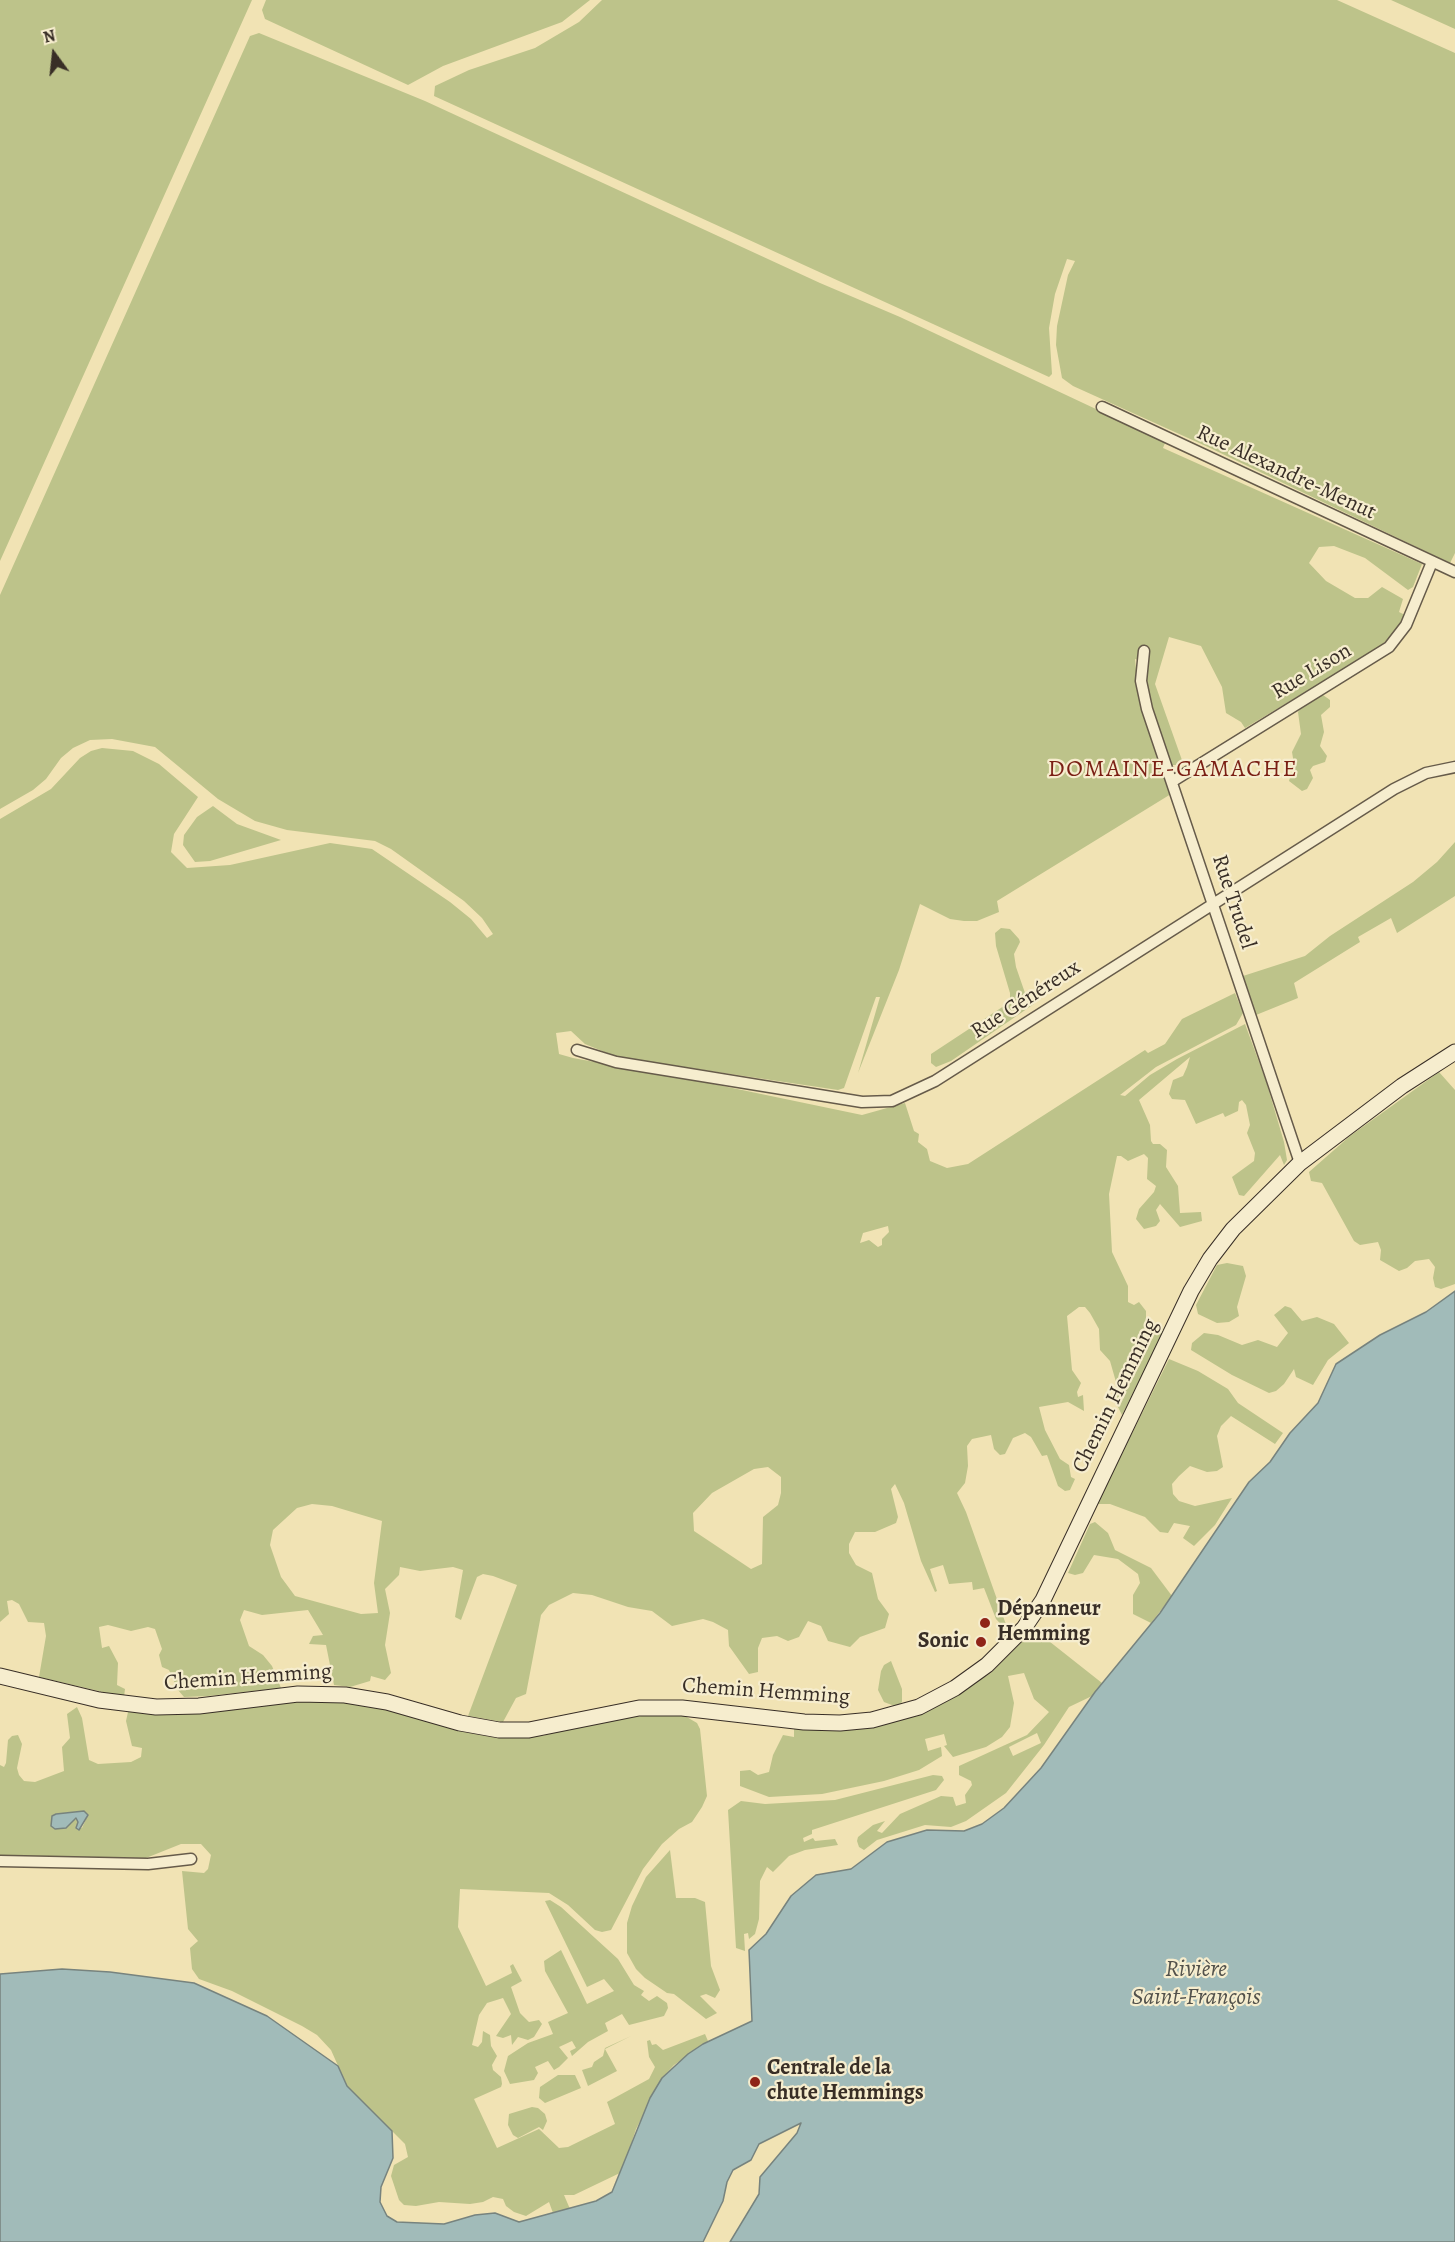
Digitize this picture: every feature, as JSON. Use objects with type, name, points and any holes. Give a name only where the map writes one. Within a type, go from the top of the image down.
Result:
[{"type":"street","name":"Rue Alexandre-Menut","points":[[1102,407],[1455,572]]},
{"type":"street","name":"Rue Lison","points":[[1173,781],[1389,647],[1406,625],[1432,562]]},
{"type":"street","name":"Rue Trudel","points":[[1144,651],[1141,671],[1142,690],[1300,1163]]},
{"type":"street","name":"Rue Généreux","points":[[577,1050],[616,1062],[862,1102],[892,1101],[935,1081],[1404,784],[1426,773],[1455,767]]},
{"type":"street","name":"Chemin Hemming","points":[[0,1676],[99,1700],[156,1707],[205,1705],[298,1694],[345,1695],[387,1701],[460,1723],[499,1730],[529,1730],[647,1708],[682,1708],[827,1723],[872,1720],[919,1707],[969,1679],[1007,1648],[1024,1628],[1049,1589],[1201,1273],[1242,1218],[1300,1163],[1411,1080],[1455,1052]]},
{"type":"street","points":[[0,1861],[148,1864],[191,1859]]},
{"type":"green space","points":[[0,0],[252,0],[0,561]]},
{"type":"green space","points":[[266,0],[590,0],[562,22],[443,66],[408,85],[265,19],[262,10]]},
{"type":"green space","points":[[602,0],[1337,0],[1455,53],[1455,553],[1450,563],[1208,447],[1073,386],[1062,378],[1056,345],[1057,326],[1068,275],[1075,261],[1067,259],[1055,294],[1049,328],[1052,374],[1049,377],[434,96],[435,86],[469,70],[535,48],[579,22]]},
{"type":"green space","points":[[1391,0],[1455,0],[1455,29]]},
{"type":"green space","points":[[259,33],[425,101],[820,283],[900,317],[1165,443],[1163,448],[1422,564],[1413,587],[1408,590],[1365,558],[1334,546],[1319,547],[1309,563],[1326,581],[1355,598],[1368,598],[1382,587],[1403,599],[1399,612],[1405,615],[1399,627],[1379,648],[1245,728],[1241,722],[1226,713],[1222,687],[1201,646],[1169,637],[1155,684],[1183,763],[1179,765],[1171,765],[1146,690],[1145,662],[1135,659],[1138,690],[1171,794],[997,901],[999,912],[977,921],[964,921],[950,919],[920,904],[899,970],[858,1073],[880,997],[876,997],[844,1088],[838,1090],[617,1057],[585,1044],[571,1031],[556,1033],[559,1054],[573,1058],[694,1080],[862,1115],[905,1103],[914,1131],[919,1134],[918,1142],[927,1149],[930,1161],[947,1168],[968,1164],[1145,1050],[1148,1053],[1165,1044],[1182,1019],[1235,993],[1243,1013],[1236,1025],[1156,1067],[1120,1095],[1125,1096],[1150,1075],[1245,1024],[1266,1081],[1287,1160],[1284,1165],[1280,1155],[1244,1196],[1239,1195],[1232,1177],[1254,1161],[1255,1153],[1247,1133],[1250,1125],[1246,1105],[1242,1100],[1239,1102],[1238,1111],[1225,1117],[1223,1113],[1196,1124],[1185,1100],[1172,1099],[1169,1094],[1173,1080],[1183,1076],[1190,1057],[1139,1100],[1150,1125],[1151,1141],[1167,1150],[1166,1167],[1178,1186],[1180,1213],[1201,1212],[1202,1221],[1180,1227],[1160,1204],[1156,1210],[1160,1221],[1156,1226],[1144,1229],[1136,1219],[1139,1209],[1154,1192],[1156,1186],[1147,1179],[1148,1158],[1144,1154],[1128,1161],[1117,1156],[1109,1194],[1112,1252],[1128,1286],[1128,1302],[1134,1305],[1139,1302],[1146,1311],[1146,1323],[1151,1326],[1162,1325],[1163,1333],[1122,1415],[1117,1405],[1116,1382],[1110,1361],[1100,1350],[1099,1329],[1085,1307],[1079,1307],[1067,1316],[1072,1370],[1081,1383],[1077,1392],[1078,1397],[1083,1395],[1084,1411],[1068,1402],[1039,1407],[1045,1430],[1060,1459],[1069,1465],[1071,1477],[1075,1479],[1070,1490],[1065,1491],[1058,1486],[1047,1455],[1042,1456],[1031,1437],[1025,1433],[1013,1438],[1005,1454],[1000,1455],[994,1449],[991,1435],[972,1439],[967,1446],[968,1466],[965,1483],[957,1493],[966,1512],[1009,1633],[996,1619],[984,1588],[973,1590],[972,1582],[949,1584],[943,1565],[930,1569],[937,1591],[935,1592],[921,1561],[904,1503],[895,1484],[891,1489],[898,1517],[896,1523],[875,1532],[855,1532],[849,1544],[849,1553],[856,1565],[872,1573],[878,1599],[889,1614],[885,1628],[860,1637],[850,1647],[828,1641],[821,1626],[808,1621],[799,1637],[788,1641],[777,1636],[762,1638],[758,1648],[758,1672],[749,1674],[729,1646],[728,1630],[713,1622],[703,1619],[672,1626],[652,1611],[628,1607],[592,1595],[573,1593],[549,1605],[541,1615],[526,1694],[516,1698],[503,1722],[468,1716],[517,1585],[483,1574],[477,1577],[461,1620],[455,1617],[463,1570],[453,1567],[420,1571],[400,1567],[399,1575],[385,1589],[390,1613],[385,1645],[391,1673],[385,1680],[371,1676],[370,1681],[350,1687],[334,1685],[326,1645],[309,1644],[313,1636],[323,1635],[308,1610],[262,1615],[244,1610],[240,1620],[249,1646],[263,1655],[272,1666],[281,1688],[184,1697],[178,1690],[169,1670],[162,1667],[159,1655],[162,1649],[155,1629],[148,1627],[131,1631],[108,1625],[99,1627],[102,1648],[109,1646],[118,1663],[117,1685],[125,1689],[124,1697],[39,1677],[46,1636],[44,1623],[28,1622],[19,1604],[12,1600],[7,1601],[9,1614],[0,1622],[0,819],[51,789],[80,758],[91,751],[102,748],[133,751],[159,764],[198,797],[174,834],[171,852],[187,868],[230,865],[330,843],[372,849],[450,902],[471,919],[487,938],[493,934],[482,918],[464,901],[391,849],[375,841],[287,830],[255,821],[218,799],[155,747],[112,739],[90,740],[73,748],[61,758],[46,779],[33,790],[0,809],[0,595],[250,36]],"holes":[[[888,1226],[889,1232],[882,1239],[882,1245],[878,1247],[869,1240],[860,1243],[863,1233]],[[768,1467],[781,1477],[781,1493],[778,1505],[763,1517],[762,1564],[751,1569],[694,1531],[693,1513],[712,1493],[754,1469]],[[312,1504],[332,1506],[382,1521],[374,1583],[378,1613],[361,1614],[295,1596],[281,1577],[270,1545],[273,1530],[297,1508]]]},
{"type":"green space","points":[[1323,695],[1330,700],[1330,707],[1321,715],[1324,732],[1320,746],[1327,756],[1325,762],[1313,766],[1310,770],[1313,778],[1307,789],[1302,791],[1289,781],[1294,764],[1292,752],[1301,734],[1298,712],[1301,707]]},
{"type":"green space","points":[[213,806],[237,824],[281,840],[210,861],[195,862],[183,845],[184,835],[197,817]]},
{"type":"green space","points":[[1455,842],[1455,896],[1397,933],[1391,918],[1358,937],[1360,942],[1294,983],[1298,998],[1256,1015],[1243,976],[1305,956],[1330,936],[1413,882],[1437,862]]},
{"type":"green space","points":[[1001,928],[1010,929],[1019,939],[1020,942],[1014,954],[1016,967],[1025,993],[1034,992],[1036,996],[1034,1004],[951,1061],[936,1067],[931,1063],[931,1054],[1010,1002],[1010,993],[996,946],[995,933]]},
{"type":"green space","points":[[1439,1072],[1455,1090],[1455,1284],[1441,1289],[1435,1287],[1433,1278],[1435,1267],[1429,1259],[1415,1261],[1399,1271],[1380,1260],[1381,1250],[1378,1242],[1360,1245],[1354,1241],[1322,1183],[1311,1181],[1309,1172],[1350,1136]]},
{"type":"green space","points":[[1227,1263],[1243,1266],[1246,1276],[1237,1307],[1239,1316],[1229,1322],[1217,1323],[1198,1314],[1196,1305],[1217,1265]]},
{"type":"green space","points":[[1285,1306],[1291,1308],[1302,1321],[1317,1317],[1334,1324],[1349,1343],[1328,1360],[1313,1385],[1296,1377],[1294,1369],[1284,1384],[1276,1391],[1269,1393],[1232,1375],[1191,1350],[1192,1343],[1204,1333],[1218,1335],[1242,1345],[1258,1340],[1277,1347],[1288,1333],[1274,1315]]},
{"type":"green space","points":[[1169,1359],[1198,1371],[1228,1389],[1238,1403],[1283,1433],[1275,1444],[1231,1416],[1221,1426],[1217,1436],[1223,1467],[1217,1471],[1207,1472],[1190,1466],[1172,1484],[1173,1494],[1179,1501],[1195,1506],[1232,1498],[1215,1525],[1194,1546],[1183,1538],[1190,1526],[1174,1523],[1168,1533],[1160,1532],[1145,1517],[1110,1504],[1097,1504]]},
{"type":"green space","points":[[1095,1522],[1108,1533],[1115,1550],[1151,1568],[1172,1596],[1151,1623],[1133,1614],[1133,1595],[1140,1583],[1138,1574],[1118,1559],[1094,1555],[1083,1573],[1075,1575],[1068,1573],[1090,1524]]},
{"type":"green space","points":[[1031,1633],[1040,1634],[1102,1683],[1092,1696],[1069,1707],[1044,1745],[1006,1793],[966,1821],[951,1827],[925,1825],[877,1840],[864,1850],[859,1847],[857,1841],[858,1837],[873,1825],[885,1821],[877,1831],[882,1833],[900,1814],[941,1796],[953,1797],[956,1806],[966,1803],[965,1795],[972,1785],[971,1781],[959,1775],[959,1766],[1027,1735],[1049,1712],[1034,1699],[1024,1673],[1008,1676],[1014,1703],[1010,1727],[1002,1737],[986,1747],[953,1757],[944,1746],[947,1745],[944,1734],[925,1739],[928,1751],[941,1747],[942,1756],[919,1770],[884,1781],[822,1794],[769,1797],[740,1786],[740,1771],[750,1770],[758,1775],[769,1772],[773,1755],[783,1735],[794,1737],[794,1728],[834,1731],[869,1728],[927,1712],[991,1673]],"holes":[[[1037,1733],[1041,1743],[1013,1756],[1009,1747]]]},
{"type":"green space","points":[[891,1661],[902,1689],[902,1702],[897,1707],[884,1702],[878,1690],[881,1671],[884,1665]]},
{"type":"green space","points":[[311,1701],[340,1701],[392,1710],[464,1732],[497,1738],[542,1736],[598,1722],[649,1715],[685,1716],[697,1723],[700,1729],[707,1796],[692,1822],[679,1829],[662,1844],[643,1869],[611,1930],[602,1932],[595,1930],[568,1905],[549,1893],[460,1889],[458,1927],[486,1986],[512,1973],[510,1966],[513,1964],[522,1981],[511,1987],[520,2013],[529,2022],[539,2020],[542,2024],[534,2037],[528,2040],[518,2037],[512,2045],[511,2035],[503,2038],[496,2036],[511,2014],[503,1998],[487,2003],[479,2015],[472,2045],[478,2047],[482,2042],[483,2031],[490,2035],[491,2046],[497,2056],[492,2065],[493,2070],[501,2077],[502,2084],[501,2087],[474,2099],[497,2148],[539,2129],[559,2148],[568,2147],[615,2124],[607,2102],[649,2079],[655,2067],[649,2057],[647,2041],[650,2040],[652,2045],[656,2044],[663,2050],[705,2034],[708,2041],[674,2065],[662,2078],[636,2129],[622,2172],[574,2195],[564,2195],[570,2209],[553,2213],[549,2202],[526,2216],[514,2212],[506,2206],[503,2199],[493,2197],[483,2202],[470,2204],[439,2202],[416,2206],[404,2205],[399,2200],[391,2176],[394,2165],[408,2157],[405,2144],[347,2086],[331,2050],[317,2035],[302,2026],[232,1991],[199,1979],[192,1969],[190,1948],[198,1941],[188,1929],[182,1871],[204,1873],[208,1869],[211,1855],[201,1844],[181,1844],[146,1858],[0,1856],[0,1765],[4,1767],[6,1763],[8,1740],[12,1736],[18,1735],[22,1744],[17,1768],[19,1775],[24,1781],[35,1782],[64,1771],[62,1747],[70,1738],[67,1714],[77,1707],[82,1718],[89,1760],[98,1764],[131,1762],[141,1757],[142,1748],[132,1746],[126,1721],[128,1712],[154,1713]],"holes":[[[84,1811],[88,1815],[82,1828],[77,1826],[78,1819],[72,1820],[71,1824],[56,1814]]]},
{"type":"green space","points":[[933,1775],[942,1776],[944,1780],[936,1790],[812,1830],[812,1834],[803,1838],[804,1842],[813,1838],[815,1841],[835,1839],[838,1845],[805,1850],[789,1856],[773,1872],[767,1867],[760,1881],[759,1919],[755,1934],[749,1939],[748,1933],[744,1934],[745,1951],[736,1948],[728,1810],[741,1801],[765,1804],[835,1800]]},
{"type":"green space","points":[[670,1850],[676,1898],[695,1898],[705,1902],[711,1966],[720,1990],[715,1998],[706,1994],[700,1996],[717,2013],[706,2019],[674,1994],[667,1993],[645,1978],[636,1969],[627,1953],[627,1923],[632,1906],[646,1877]]},
{"type":"green space","points":[[550,1900],[561,1907],[618,1959],[634,1985],[644,1991],[641,1995],[649,2001],[657,1996],[667,2003],[668,2008],[664,2016],[629,2025],[622,2014],[605,2023],[608,2031],[588,2042],[572,2056],[570,2051],[576,2048],[572,2041],[559,2047],[568,2058],[559,2067],[554,2070],[548,2061],[535,2067],[538,2073],[534,2080],[510,2084],[504,2071],[508,2056],[528,2043],[553,2034],[548,2022],[568,2013],[545,1971],[544,1961],[561,1950],[587,2004],[614,1991],[604,1979],[587,1987],[545,1901]]},
{"type":"green space","points":[[631,2036],[605,2049],[617,2071],[588,2086],[582,2070],[592,2067],[594,2062],[603,2056],[605,2048]]},
{"type":"green space","points":[[558,2075],[575,2075],[581,2088],[545,2103],[539,2098],[540,2087]]},
{"type":"green space","points":[[532,2107],[538,2108],[545,2114],[547,2121],[543,2130],[539,2127],[518,2138],[513,2135],[508,2125],[509,2114]]},
{"type":"water","name":"Rivière Saint-François","points":[[1455,1291],[1455,2242],[730,2242],[759,2194],[760,2177],[797,2133],[801,2123],[759,2144],[751,2160],[733,2170],[727,2182],[723,2201],[703,2242],[0,2242],[0,1974],[62,1969],[110,1972],[194,1983],[267,2016],[338,2066],[347,2086],[392,2131],[393,2158],[381,2187],[380,2202],[387,2216],[397,2222],[444,2224],[475,2215],[495,2213],[519,2222],[596,2201],[612,2192],[650,2098],[662,2078],[688,2054],[703,2044],[752,2021],[749,1950],[766,1934],[791,1896],[816,1875],[851,1869],[887,1842],[927,1830],[964,1831],[982,1824],[1004,1808],[1041,1768],[1095,1692],[1160,1613],[1249,1482],[1270,1462],[1290,1433],[1318,1403],[1336,1364],[1380,1335],[1426,1312]]},
{"type":"water","points":[[84,1811],[88,1815],[79,1830],[76,1828],[78,1822],[76,1818],[66,1828],[55,1829],[51,1826],[52,1816],[56,1814]]},
{"type":"place","name":"Dépanneur Hemming","points":[[985,1623]]},
{"type":"place","name":"Sonic","points":[[981,1642]]},
{"type":"place","name":"Centrale de la chute Hemmings","points":[[755,2082]]},
{"type":"district","name":"DOMAINE-GAMACHE","points":[[1173,770]]}]
